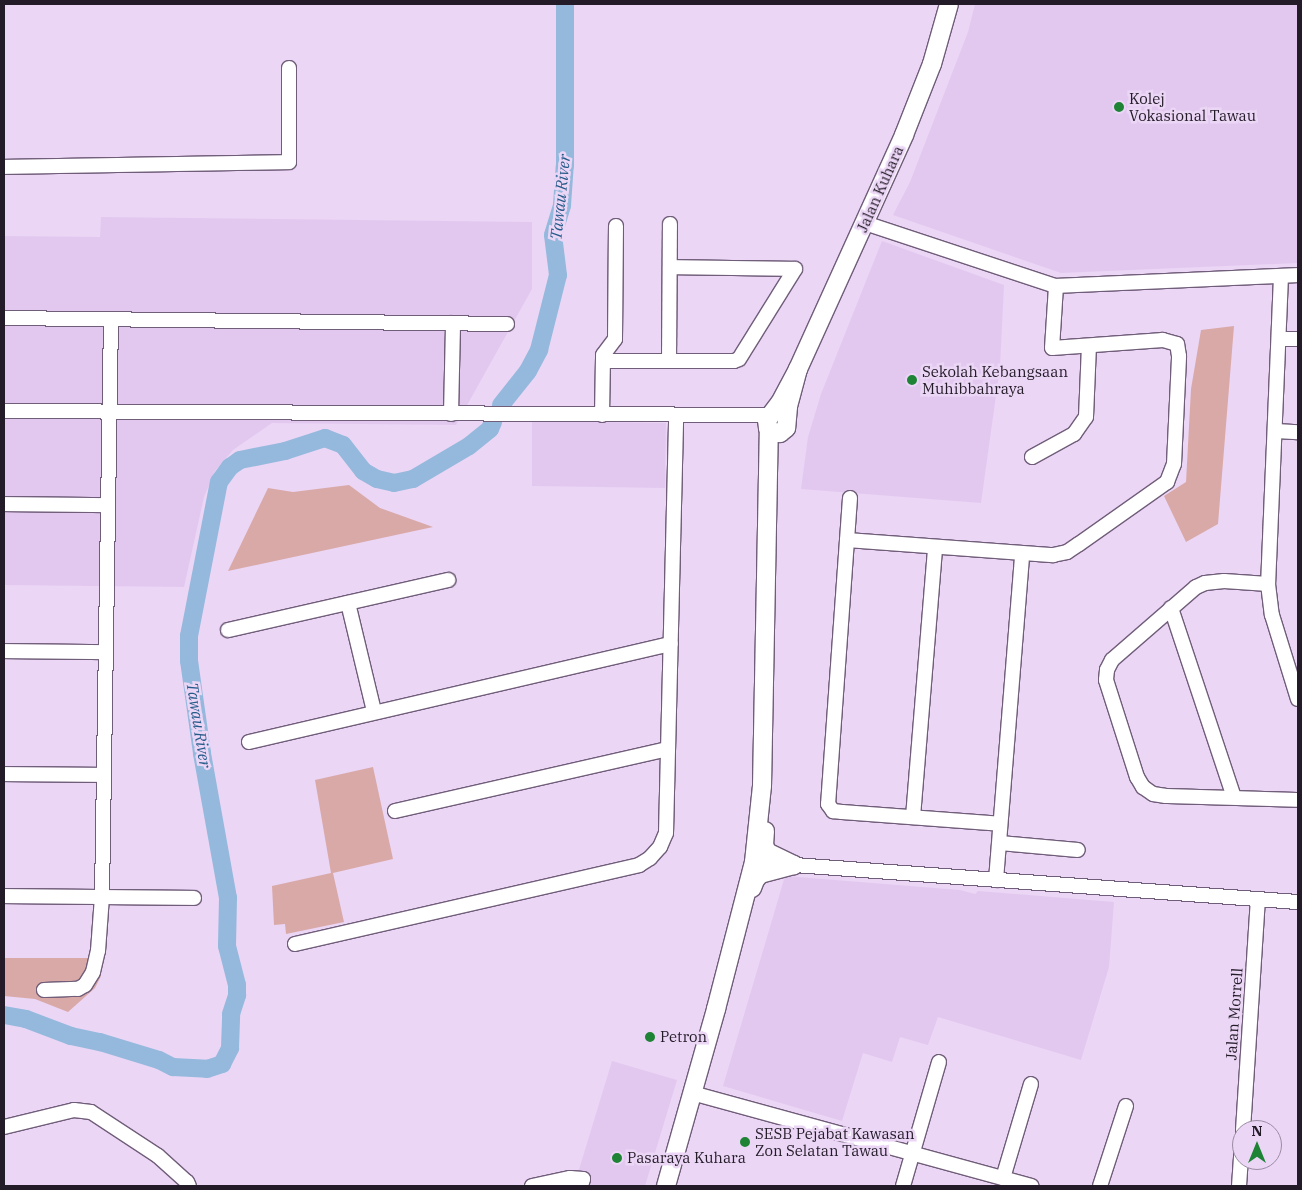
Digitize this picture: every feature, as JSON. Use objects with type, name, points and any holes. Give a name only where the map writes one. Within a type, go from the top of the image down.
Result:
[{"type":"main road","name":"Jalan Kuhara","points":[[762,786],[767,521],[774,423],[865,223],[922,91],[948,4]]},
{"type":"main road","points":[[666,1186],[747,897],[754,862],[762,786]]},
{"type":"main road","points":[[762,786],[767,794],[764,849],[770,854],[794,865]]},
{"type":"main road","points":[[747,897],[760,874],[794,865]]},
{"type":"street","points":[[4,166],[288,162],[288,68]]},
{"type":"street","points":[[865,223],[1056,286],[1298,275]]},
{"type":"street","points":[[669,361],[670,224]]},
{"type":"street","points":[[602,415],[603,355],[615,339],[616,226]]},
{"type":"street","points":[[603,361],[739,359],[795,269],[670,267]]},
{"type":"street","points":[[1280,276],[1280,339],[1268,584],[1272,615],[1298,699]]},
{"type":"street","points":[[847,540],[935,548],[1053,555],[1067,552],[1167,482],[1173,472],[1178,393],[1179,348],[1177,344],[1163,340],[1052,348],[1056,286]]},
{"type":"street","points":[[4,318],[507,324]]},
{"type":"street","points":[[44,990],[78,989],[90,980],[98,952],[102,897],[111,319]]},
{"type":"street","points":[[451,414],[453,323]]},
{"type":"street","points":[[1280,339],[1298,339]]},
{"type":"street","points":[[1032,457],[1074,434],[1086,418],[1089,346]]},
{"type":"street","points":[[4,411],[676,415],[735,416],[774,423]]},
{"type":"street","points":[[295,944],[639,865],[650,858],[660,847],[666,833],[676,415]]},
{"type":"street","points":[[1276,432],[1298,432]]},
{"type":"street","points":[[850,498],[828,804],[833,811],[1000,824]]},
{"type":"street","points":[[4,504],[108,506]]},
{"type":"street","points":[[913,817],[935,548]]},
{"type":"street","points":[[996,880],[1022,554]]},
{"type":"street","points":[[228,630],[448,580]]},
{"type":"street","points":[[1268,584],[1234,580],[1204,583],[1196,587],[1112,660],[1107,670],[1106,680],[1137,777],[1143,787],[1153,794],[1298,800]]},
{"type":"street","points":[[348,603],[374,711]]},
{"type":"street","points":[[1172,608],[1234,798]]},
{"type":"street","points":[[248,742],[374,711],[670,644]]},
{"type":"street","points":[[4,651],[106,652]]},
{"type":"street","points":[[395,810],[667,749]]},
{"type":"street","points":[[4,774],[104,775]]},
{"type":"street","points":[[1000,843],[1078,850]]},
{"type":"street","points":[[754,862],[1298,902]]},
{"type":"street","points":[[4,896],[194,898]]},
{"type":"street","name":"Jalan Morrell","points":[[1244,1120],[1258,900]]},
{"type":"street","points":[[903,1186],[938,1062]]},
{"type":"street","points":[[1003,1178],[1031,1084]]},
{"type":"street","points":[[692,1093],[1031,1186]]},
{"type":"street","points":[[1100,1186],[1126,1106]]},
{"type":"street","points":[[4,1127],[74,1110],[92,1112],[158,1156],[189,1186]]},
{"type":"street","points":[[1239,1186],[1240,1170]]},
{"type":"street","points":[[532,1186],[570,1178],[583,1179],[580,1186]]},
{"type":"shaded area","name":"Kolej Vokasional Tawau","points":[[975,4],[1298,4],[1298,263],[1061,273],[893,215],[910,182],[968,32]]},
{"type":"shaded area","points":[[101,217],[532,222],[532,289],[456,425],[272,423],[233,450],[215,471],[204,497],[184,587],[4,585],[4,236],[100,237]]},
{"type":"shaded area","name":"Sekolah Kebangsaan Muhibbahraya","points":[[882,241],[1004,285],[1000,367],[981,503],[801,489],[808,437],[821,394]]},
{"type":"shaded area","points":[[1234,326],[1218,524],[1186,542],[1164,496],[1186,482],[1191,389],[1201,330]]},
{"type":"shaded area","points":[[532,421],[666,423],[665,488],[532,486]]},
{"type":"shaded area","points":[[349,485],[380,508],[433,527],[228,571],[268,488],[293,492]]},
{"type":"shaded area","points":[[373,767],[393,859],[333,873],[344,922],[286,934],[285,924],[274,925],[272,886],[331,873],[315,780]]},
{"type":"shaded area","points":[[785,876],[960,890],[975,894],[978,891],[1114,902],[1109,967],[1081,1060],[938,1017],[928,1045],[900,1037],[892,1062],[863,1053],[842,1121],[723,1086]]},
{"type":"shaded area","points":[[4,958],[101,958],[101,976],[95,988],[68,1012],[35,999],[4,996]]},
{"type":"shaded area","points":[[612,1061],[677,1080],[645,1186],[574,1186]]},
{"type":"waterway","name":"Tawau River","points":[[501,405],[528,371],[539,350],[558,275],[553,235],[562,205],[565,166],[565,4]]},
{"type":"waterway","name":"Tawau River","points":[[4,1015],[26,1019],[71,1036],[100,1042],[159,1060],[173,1067],[207,1069],[222,1064],[230,1048],[231,1014],[237,995],[237,985],[227,946],[228,898],[202,753],[189,661],[189,636],[219,482],[230,467],[240,460],[285,451],[325,438],[343,445],[363,471],[377,479],[394,483],[413,479],[469,446],[490,429],[493,422]]},
{"type":"place","name":"Kolej Vokasional Tawau","points":[[1119,107]]},
{"type":"place","name":"Sekolah Kebangsaan Muhibbahraya","points":[[912,380]]},
{"type":"place","name":"Petron","points":[[650,1037]]},
{"type":"place","name":"SESB Pejabat Kawasan Zon Selatan Tawau","points":[[745,1142]]},
{"type":"place","name":"Pasaraya Kuhara","points":[[617,1158]]}]
